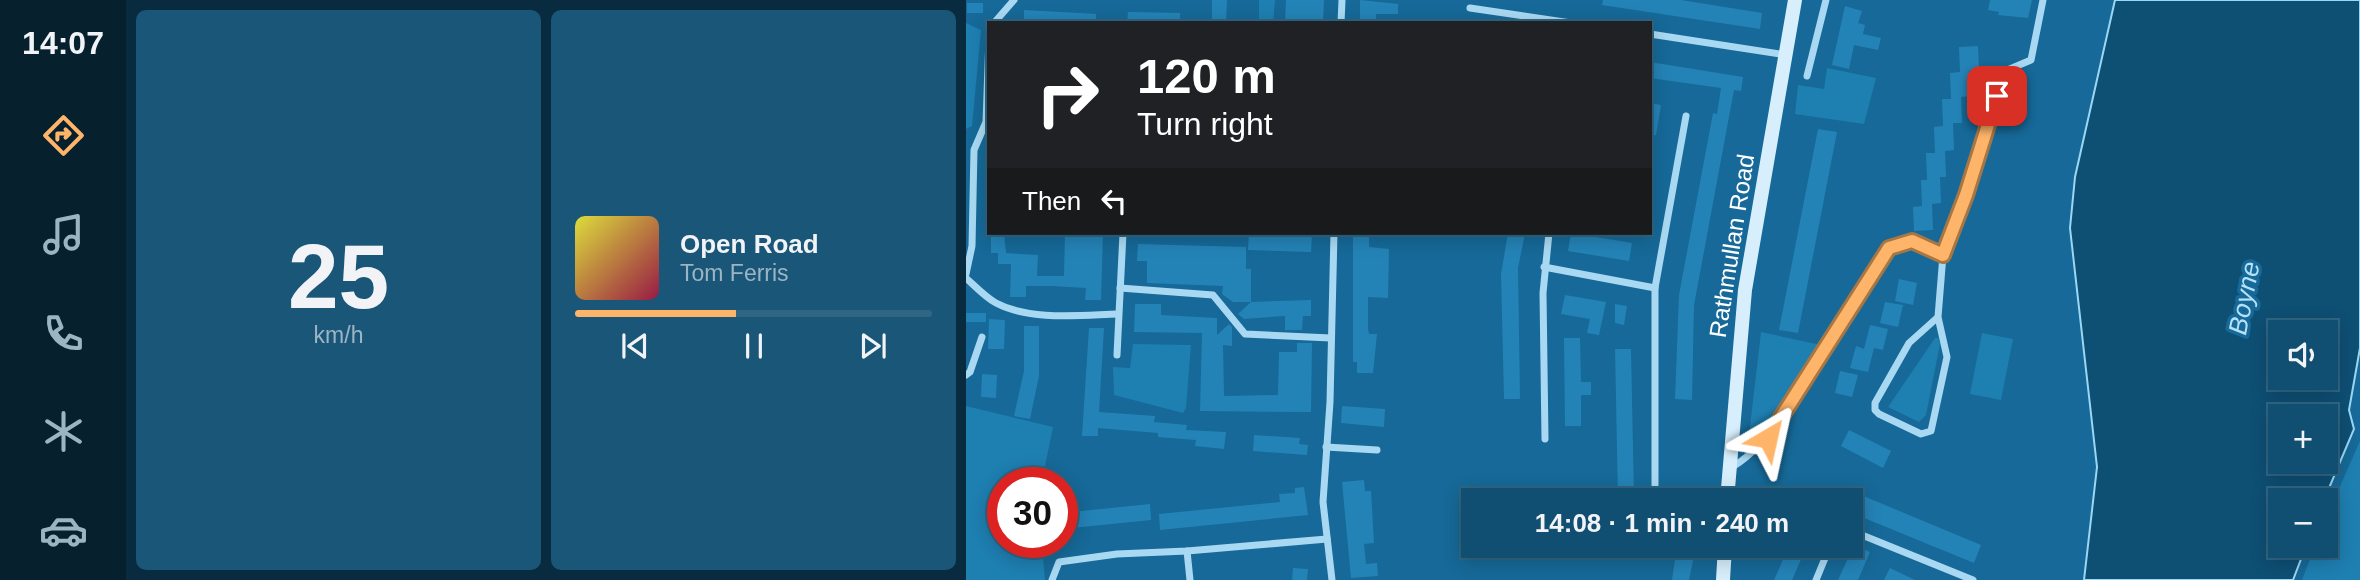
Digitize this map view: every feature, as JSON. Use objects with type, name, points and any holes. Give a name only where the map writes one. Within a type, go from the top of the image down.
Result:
[{"type":"street","points":[[996,21],[1014,0]]},
{"type":"street","points":[[1341,21],[1342,0]]},
{"type":"street","name":"Rathmullan Road","points":[[1728,488],[1745,290],[1796,0]]},
{"type":"street","points":[[1807,76],[1826,0]]},
{"type":"street","points":[[1938,317],[1909,342],[1875,403],[1875,410],[1879,414],[1921,434],[1931,431],[1947,357],[1938,317],[1943,255],[1966,195],[2005,71],[2031,60],[2043,0]]},
{"type":"street","points":[[1470,8],[1558,21]]},
{"type":"street","points":[[1652,34],[1786,55]]},
{"type":"street","points":[[987,94],[985,140],[974,150],[972,246],[966,276],[994,302],[1012,309],[1056,314],[1118,314]]},
{"type":"street","points":[[1655,488],[1655,288],[1686,116]]},
{"type":"street","points":[[1117,355],[1124,235]]},
{"type":"street","points":[[1332,580],[1323,502],[1330,402],[1334,235]]},
{"type":"street","points":[[1545,439],[1544,267],[1549,235]]},
{"type":"street","points":[[1729,468],[1746,460],[1787,411],[1889,248],[1912,241],[1943,255]]},
{"type":"street","points":[[1544,267],[1655,288]]},
{"type":"street","points":[[1120,288],[1213,295],[1245,334],[1331,338]]},
{"type":"street","points":[[966,375],[970,372],[982,337]]},
{"type":"street","points":[[1326,447],[1377,450]]},
{"type":"street","points":[[1863,535],[1973,580]]},
{"type":"street","points":[[1052,580],[1059,562],[1117,554],[1327,539]]},
{"type":"street","points":[[1187,551],[1190,580]]},
{"type":"street","points":[[1723,580],[1724,558]]},
{"type":"street","points":[[1816,580],[1825,558]]},
{"type":"shaded area","points":[[1259,0],[1275,0],[1273,21],[1259,21]]},
{"type":"shaded area","points":[[966,23],[981,30],[972,126],[966,129]]},
{"type":"shaded area","points":[[1827,68],[1876,78],[1864,124],[1795,114],[1798,85],[1824,89]]},
{"type":"shaded area","points":[[1761,332],[1821,345],[1771,426],[1747,452]]},
{"type":"shaded area","points":[[1982,333],[2013,339],[2001,400],[1970,394]]},
{"type":"shaded area","points":[[1935,338],[1938,338],[1940,344],[1926,415],[1919,422],[1888,407]]},
{"type":"shaded area","points":[[1133,344],[1191,345],[1186,408],[1183,413],[1114,395],[1113,367],[1130,368]]},
{"type":"shaded area","points":[[966,406],[1053,427],[1045,466],[987,467],[987,558],[1043,558],[1045,580],[966,580]]},
{"type":"shaded area","points":[[2360,441],[2360,580],[2302,580],[2310,558],[2338,558],[2338,491]]},
{"type":"water","name":"Boyne","points":[[2115,0],[2360,0],[2360,348],[2349,410],[2354,429],[2338,467],[2338,404],[2268,404],[2268,474],[2335,474],[2329,488],[2268,488],[2268,558],[2301,558],[2293,580],[2084,580],[2097,467],[2070,228],[2075,177]]},
{"type":"building","points":[[1212,0],[1227,0],[1226,21],[1212,21]]},
{"type":"building","points":[[1286,0],[1324,0],[1323,21],[1285,21]]},
{"type":"building","points":[[1360,0],[1398,4],[1398,14],[1376,14],[1376,21],[1360,21]]},
{"type":"building","points":[[1603,0],[1681,0],[1762,13],[1760,29],[1602,5]]},
{"type":"building","points":[[1990,0],[2032,0],[2028,18],[1998,15],[1999,12],[1988,10]]},
{"type":"building","points":[[967,3],[983,3],[983,13],[967,13]]},
{"type":"building","points":[[1845,6],[1862,11],[1858,23],[1865,25],[1863,34],[1881,38],[1878,50],[1854,45],[1849,69],[1832,65]]},
{"type":"building","points":[[1024,10],[1096,14],[1096,21],[1024,21]]},
{"type":"building","points":[[1128,12],[1180,13],[1180,21],[1127,21]]},
{"type":"building","points":[[1978,46],[1979,70],[1969,71],[1970,96],[1961,97],[1962,123],[1953,123],[1954,150],[1945,151],[1946,177],[1940,177],[1941,203],[1932,204],[1933,230],[1914,231],[1913,207],[1922,206],[1921,180],[1927,180],[1926,153],[1935,153],[1934,127],[1943,126],[1942,99],[1951,99],[1950,73],[1960,72],[1959,47]]},
{"type":"building","points":[[1652,62],[1743,77],[1741,91],[1734,90],[1694,305],[1692,400],[1675,399],[1679,295],[1713,113],[1717,114],[1721,88],[1652,78]]},
{"type":"building","points":[[1652,103],[1661,105],[1656,135],[1652,135]]},
{"type":"building","points":[[1818,129],[1837,132],[1798,333],[1779,330]]},
{"type":"building","points":[[991,235],[1004,235],[1006,253],[1038,255],[1037,276],[1064,276],[1065,235],[1103,235],[1101,300],[1085,300],[1086,288],[1052,286],[1026,286],[1026,297],[1010,297],[1011,264],[998,264],[998,253],[991,253]]},
{"type":"building","points":[[1249,235],[1312,235],[1311,252],[1248,250]]},
{"type":"building","points":[[1353,235],[1369,235],[1369,247],[1389,249],[1388,298],[1368,297],[1369,334],[1377,334],[1373,373],[1357,373],[1357,362],[1353,362]]},
{"type":"building","points":[[1508,235],[1525,235],[1518,268],[1520,399],[1504,399],[1501,274]]},
{"type":"building","points":[[1571,235],[1632,243],[1629,261],[1568,251]]},
{"type":"building","points":[[1138,244],[1246,247],[1246,269],[1251,269],[1251,302],[1233,302],[1222,294],[1223,286],[1147,283],[1147,261],[1137,261]]},
{"type":"building","points":[[1899,279],[1917,283],[1913,305],[1895,301]]},
{"type":"building","points":[[1565,295],[1606,302],[1599,335],[1587,333],[1590,319],[1561,314]]},
{"type":"building","points":[[1311,300],[1311,316],[1303,316],[1302,330],[1285,330],[1285,316],[1244,319],[1238,314],[1251,302]]},
{"type":"building","points":[[1885,302],[1903,305],[1898,327],[1880,323]]},
{"type":"building","points":[[1135,304],[1161,304],[1161,315],[1217,318],[1217,335],[1229,324],[1232,327],[1232,346],[1223,345],[1224,396],[1278,395],[1279,352],[1297,352],[1297,343],[1312,343],[1311,412],[1200,411],[1202,333],[1134,332]]},
{"type":"building","points":[[1615,304],[1627,306],[1624,325],[1615,323]]},
{"type":"building","points":[[966,313],[986,313],[986,322],[966,322]]},
{"type":"building","points":[[989,319],[1005,320],[1004,349],[988,349]]},
{"type":"building","points":[[1870,325],[1888,329],[1883,350],[1874,348],[1868,372],[1850,368],[1856,346],[1864,349]]},
{"type":"building","points":[[1024,326],[1039,326],[1039,376],[1030,419],[1014,416],[1024,371]]},
{"type":"building","points":[[1089,328],[1104,328],[1099,412],[1155,416],[1154,422],[1187,425],[1186,430],[1226,432],[1224,449],[1195,446],[1196,440],[1158,437],[1158,433],[1098,428],[1098,436],[1082,436]]},
{"type":"building","points":[[1564,338],[1580,338],[1581,382],[1591,382],[1591,395],[1581,395],[1581,426],[1565,426]]},
{"type":"building","points":[[1615,349],[1631,349],[1634,488],[1618,488]]},
{"type":"building","points":[[1840,371],[1858,375],[1852,397],[1835,393]]},
{"type":"building","points":[[982,374],[997,375],[996,398],[981,397]]},
{"type":"building","points":[[1342,406],[1385,409],[1384,427],[1341,423]]},
{"type":"building","points":[[1849,430],[1891,451],[1883,468],[1841,446]]},
{"type":"building","points":[[1254,435],[1300,438],[1299,444],[1308,445],[1307,455],[1253,451]]},
{"type":"building","points":[[1364,480],[1365,491],[1371,491],[1374,543],[1364,544],[1366,564],[1377,563],[1378,576],[1351,578],[1342,482]]},
{"type":"building","points":[[1304,487],[1308,515],[1160,530],[1159,514],[1280,502],[1279,494],[1295,493],[1295,488]]},
{"type":"building","points":[[1863,496],[1981,545],[1974,563],[1863,518]]},
{"type":"building","points":[[1150,504],[1151,520],[1078,527],[1078,511]]},
{"type":"building","points":[[1863,549],[1870,552],[1858,580],[1838,580],[1848,558],[1863,558]]},
{"type":"building","points":[[1675,558],[1694,558],[1689,580],[1672,580]]},
{"type":"building","points":[[1784,558],[1802,558],[1792,580],[1774,580]]},
{"type":"building","points":[[1293,568],[1308,569],[1307,580],[1292,580]]},
{"type":"building","points":[[1890,568],[1915,580],[1884,580]]},
{"type":"route","points":[[1768,438],[1889,248],[1912,241],[1943,255],[1966,195],[1997,96]]}]
